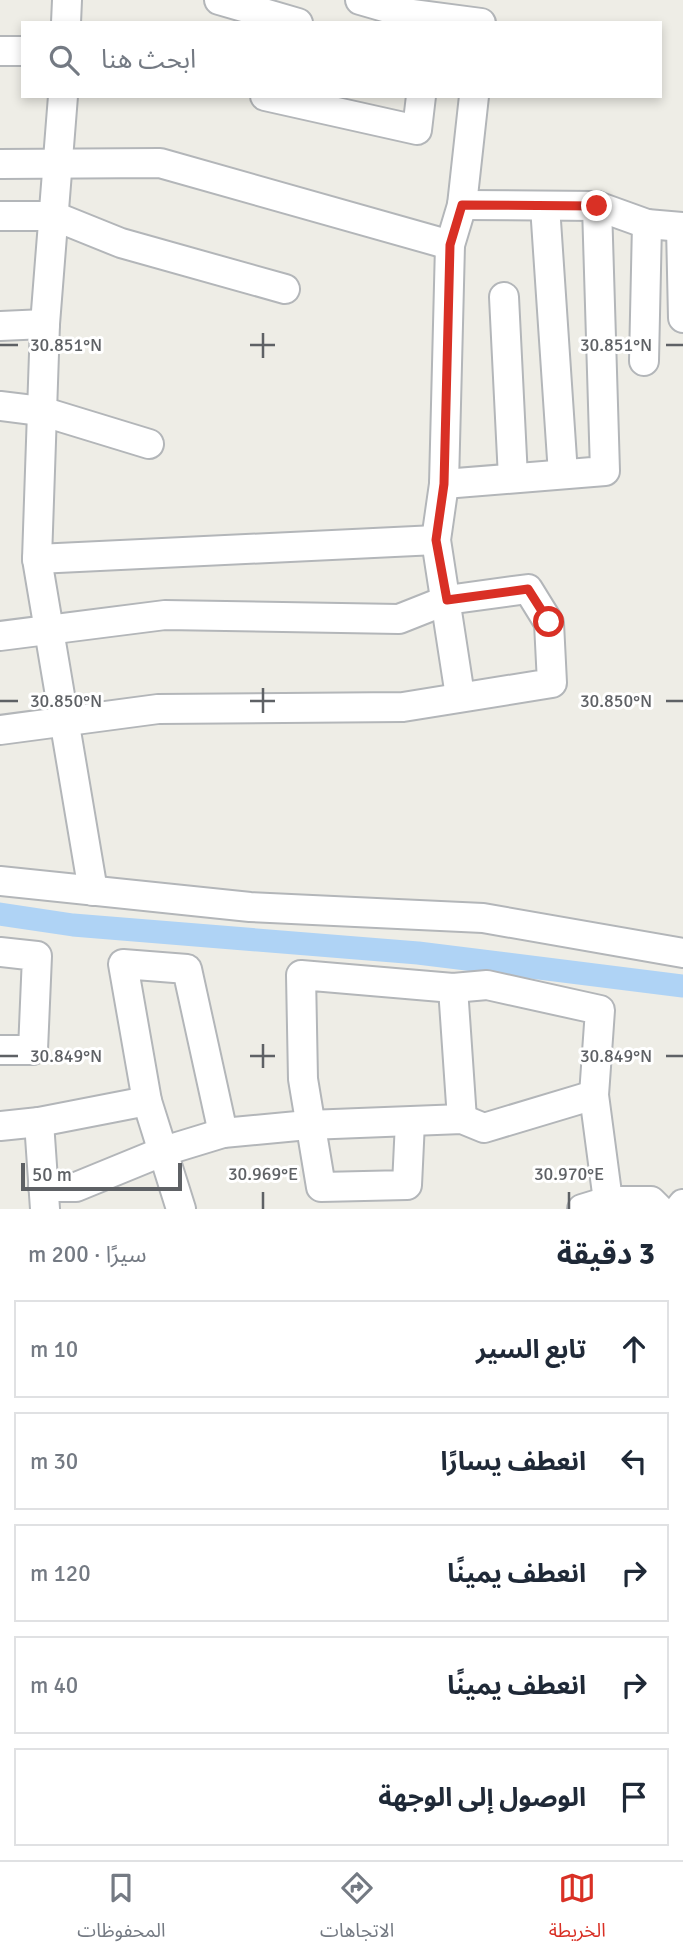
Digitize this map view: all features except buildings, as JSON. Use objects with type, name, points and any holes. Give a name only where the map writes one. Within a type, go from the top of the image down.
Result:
[{"type":"street","points":[[66,21],[67,0]]},
{"type":"street","points":[[219,0],[291,21]]},
{"type":"street","points":[[360,0],[405,13],[466,21]]},
{"type":"street","points":[[0,51],[21,51]]},
{"type":"street","points":[[63,98],[60,165],[45,324],[37,559],[93,891]]},
{"type":"street","points":[[274,98],[417,130],[421,98]]},
{"type":"street","points":[[460,696],[436,540],[444,484],[450,245],[462,205],[474,98]]},
{"type":"street","points":[[0,164],[160,163],[450,245]]},
{"type":"street","points":[[462,205],[597,206],[646,224],[682,227],[683,318]]},
{"type":"street","points":[[545,206],[563,474]]},
{"type":"street","points":[[444,484],[606,471],[597,206]]},
{"type":"street","points":[[0,216],[54,216],[121,243],[285,289]]},
{"type":"street","points":[[644,361],[646,224]]},
{"type":"street","points":[[504,297],[513,478]]},
{"type":"street","points":[[0,326],[45,324]]},
{"type":"street","points":[[0,406],[41,411],[149,444]]},
{"type":"street","points":[[37,559],[436,540]]},
{"type":"street","points":[[0,635],[165,615],[399,619],[447,600],[528,589],[549,622],[552,683],[403,707],[158,709],[0,730]]},
{"type":"street","points":[[0,881],[250,907],[483,918],[683,953]]},
{"type":"street","points":[[0,952],[37,956],[33,1050],[0,1050]]},
{"type":"street","points":[[181,1209],[147,1101],[123,964],[187,969],[223,1133]]},
{"type":"street","points":[[410,1122],[407,1185],[321,1187],[308,1125],[303,1079],[301,975],[453,988],[487,985],[600,1010],[594,1095],[595,1205],[651,1201],[659,1209]]},
{"type":"street","points":[[453,988],[462,1119]]},
{"type":"street","points":[[39,1122],[44,1198],[164,1150],[223,1133],[308,1125],[462,1119],[484,1128],[594,1095]]},
{"type":"street","points":[[0,1126],[39,1122],[147,1101]]},
{"type":"street","points":[[679,1209],[683,1204]]},
{"type":"waterway","points":[[0,914],[73,925],[418,953],[683,986]]},
{"type":"route","points":[[549,622],[528,589],[447,600],[436,540],[444,484],[450,245],[462,205],[597,206]]}]
